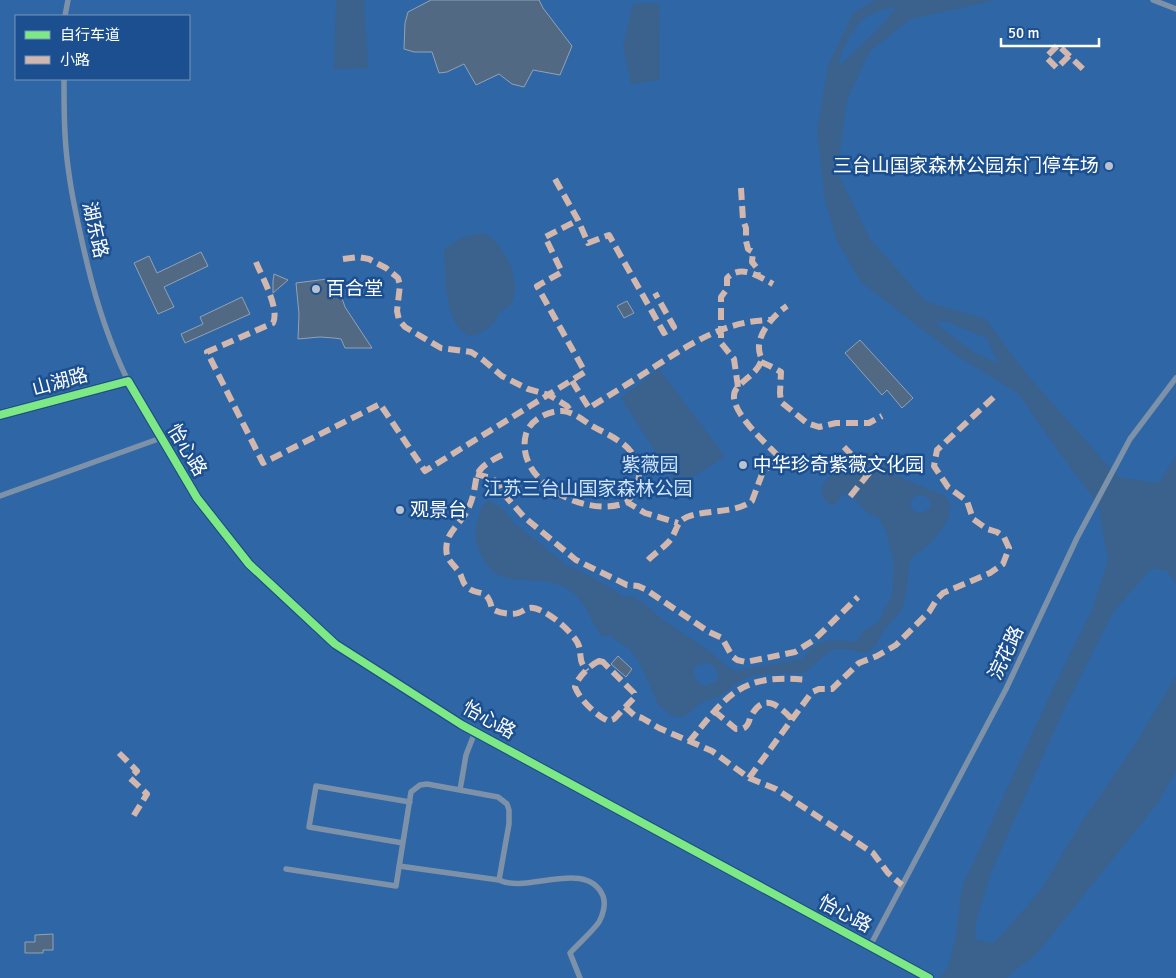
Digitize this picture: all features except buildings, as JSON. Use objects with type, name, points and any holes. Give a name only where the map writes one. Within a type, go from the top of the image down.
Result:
[{"type":"street","name":"山湖路","points":[[0,415],[128,381]]},
{"type":"street","name":"怡心路","points":[[128,381],[197,498],[249,564],[335,644],[475,732],[924,975]]},
{"type":"lane","points":[[65,15],[68,0]]},
{"type":"lane","points":[[1153,0],[1176,9]]},
{"type":"lane","name":"湖东路","points":[[64,80],[64,112],[68,163],[76,218],[96,300],[113,351],[128,381]]},
{"type":"lane","name":"浣花路","points":[[870,946],[1006,689],[1077,538],[1130,439],[1176,378]]},
{"type":"lane","points":[[0,496],[161,438]]},
{"type":"lane","points":[[460,790],[466,755],[475,732]]},
{"type":"lane","points":[[286,868],[396,886],[411,792],[420,785],[427,784],[498,797],[507,804],[510,810],[509,824],[499,880]]},
{"type":"lane","points":[[403,843],[309,827],[316,786],[410,802]]},
{"type":"lane","points":[[399,866],[499,880],[511,884],[574,877],[586,880],[601,891],[605,905],[599,922],[570,954],[580,978]]},
{"type":"green space","name":"江苏三台山国家森林公园","points":[[0,0],[1176,0],[1176,978],[0,978]]},
{"type":"shaded area","points":[[336,0],[364,0],[368,68],[334,69]]},
{"type":"shaded area","points":[[875,0],[996,0],[911,19],[870,51],[847,100],[837,172],[870,239],[925,301],[986,319],[1023,370],[1118,477],[1159,483],[1176,456],[1176,584],[1167,571],[1152,568],[1113,612],[1065,707],[991,872],[976,922],[975,940],[994,943],[1040,891],[1081,823],[1134,746],[1176,676],[1176,770],[1160,800],[1037,953],[1006,978],[939,978],[947,969],[955,941],[962,887],[1051,693],[1091,612],[1108,560],[1098,504],[1018,393],[957,356],[861,282],[837,241],[825,200],[817,131],[828,66],[853,13]],"holes":[[[896,6],[882,25],[838,67],[845,45],[859,24],[876,12]],[[935,322],[947,322],[987,338],[998,364],[972,351]]]},
{"type":"shaded area","points":[[659,3],[660,80],[631,84],[623,45],[633,4]]},
{"type":"shaded area","points":[[484,233],[499,246],[511,266],[515,288],[513,298],[508,307],[501,311],[493,324],[483,331],[469,336],[454,320],[450,309],[444,249],[463,238]]},
{"type":"shaded area","points":[[659,369],[725,456],[678,487],[621,398]]},
{"type":"shaded area","points":[[863,453],[877,454],[899,477],[945,496],[949,502],[949,515],[946,523],[926,547],[910,559],[906,593],[900,612],[885,629],[876,645],[870,651],[833,650],[803,673],[752,675],[716,698],[702,702],[688,714],[681,717],[673,716],[659,706],[640,664],[629,648],[608,635],[602,636],[583,604],[573,593],[555,583],[510,579],[500,575],[491,569],[483,559],[476,541],[475,532],[481,510],[483,505],[489,500],[505,511],[514,523],[564,563],[624,597],[633,596],[641,601],[662,619],[709,651],[728,667],[736,671],[803,659],[820,643],[832,641],[856,642],[862,632],[879,622],[892,594],[894,564],[886,532],[878,517],[871,515],[851,495],[844,494],[833,506],[823,497],[821,492],[824,483],[832,474],[847,461]],"holes":[[[922,494],[929,500],[931,506],[926,511],[917,513],[911,508],[911,501],[914,497]],[[707,662],[713,665],[718,673],[716,682],[705,686],[698,683],[693,672],[695,666]]]},
{"type":"marked path","points":[[1069,56],[1057,68],[1046,57],[1058,45],[1087,73]]},
{"type":"marked path","points":[[555,179],[578,220],[588,243],[609,235],[664,333],[674,327],[655,293]]},
{"type":"marked path","points":[[741,188],[746,241],[748,249],[753,252],[752,262],[757,268],[758,276]]},
{"type":"marked path","points":[[256,262],[272,302],[275,317],[273,323],[207,352],[263,463],[380,404],[425,471],[585,372],[537,286],[562,272],[545,237],[578,220]]},
{"type":"marked path","points":[[343,259],[358,257],[369,259],[386,268],[398,278],[400,285],[397,311],[399,320],[405,327],[441,348],[471,352],[502,376],[528,389],[549,395],[567,406],[572,413]]},
{"type":"marked path","points":[[738,387],[734,359],[721,343],[721,297],[727,289],[727,278],[732,274],[744,272],[756,275],[773,284]]},
{"type":"marked path","points":[[648,560],[669,542],[683,519],[703,513],[737,508],[752,501],[762,474],[778,456],[747,424],[735,404],[734,395],[740,384],[760,364],[762,359],[759,352],[759,344],[765,329],[775,316],[787,306]]},
{"type":"marked path","points":[[572,381],[589,408],[709,335],[738,324],[770,320]]},
{"type":"marked path","points":[[761,362],[781,372],[781,402],[807,423],[819,427],[836,423],[869,423],[882,416]]},
{"type":"marked path","points":[[749,778],[812,692],[819,689],[832,689],[859,663],[877,656],[896,645],[929,612],[943,593],[990,573],[1003,564],[1009,548],[1004,537],[997,532],[987,529],[973,519],[967,501],[948,487],[934,466],[937,450],[996,395]]},
{"type":"marked path","points":[[627,502],[637,486],[639,477],[637,461],[627,447],[566,411],[556,411],[545,415],[531,424],[526,434],[525,451],[531,467],[542,481],[557,493],[593,506],[611,506],[627,502],[645,513],[678,523]]},
{"type":"marked path","points":[[844,447],[869,473],[848,499]]},
{"type":"marked path","points":[[502,455],[483,466],[479,471],[469,507],[447,542],[447,556],[466,586],[484,594],[490,602],[492,609],[501,613],[512,614],[529,608],[535,608],[549,615],[565,627],[579,646],[581,661],[587,671]]},
{"type":"marked path","points":[[476,474],[491,478],[498,483],[502,492],[524,517],[576,560],[627,585],[645,589],[709,632],[722,638],[732,656],[737,660],[746,662],[795,652],[814,640],[858,597]]},
{"type":"marked path","points":[[599,661],[603,662],[634,693],[634,698],[614,719],[608,721],[589,707],[575,687],[584,672],[599,661]]},
{"type":"marked path","points":[[689,742],[726,699],[738,690],[767,680],[808,680]]},
{"type":"marked path","points":[[714,711],[736,729],[743,729],[755,710],[765,703],[776,705],[792,719]]},
{"type":"marked path","points":[[625,707],[635,716],[712,751],[749,778],[776,789],[873,853],[888,873],[902,885]]},
{"type":"marked path","points":[[119,753],[137,771],[130,778],[147,794],[131,820]]},
{"type":"cycle path","points":[[0,415],[128,381],[197,498],[249,564],[335,644],[462,725],[929,978]]},
{"type":"place","name":"三台山国家森林公园东门停车场","points":[[1109,166]]},
{"type":"place","name":"百合堂","points":[[316,289]]},
{"type":"place","name":"中华珍奇紫薇文化园","points":[[743,465]]},
{"type":"place","name":"观景台","points":[[400,510]]},
{"type":"park label","name":"紫薇园","points":[[650,465]]}]
